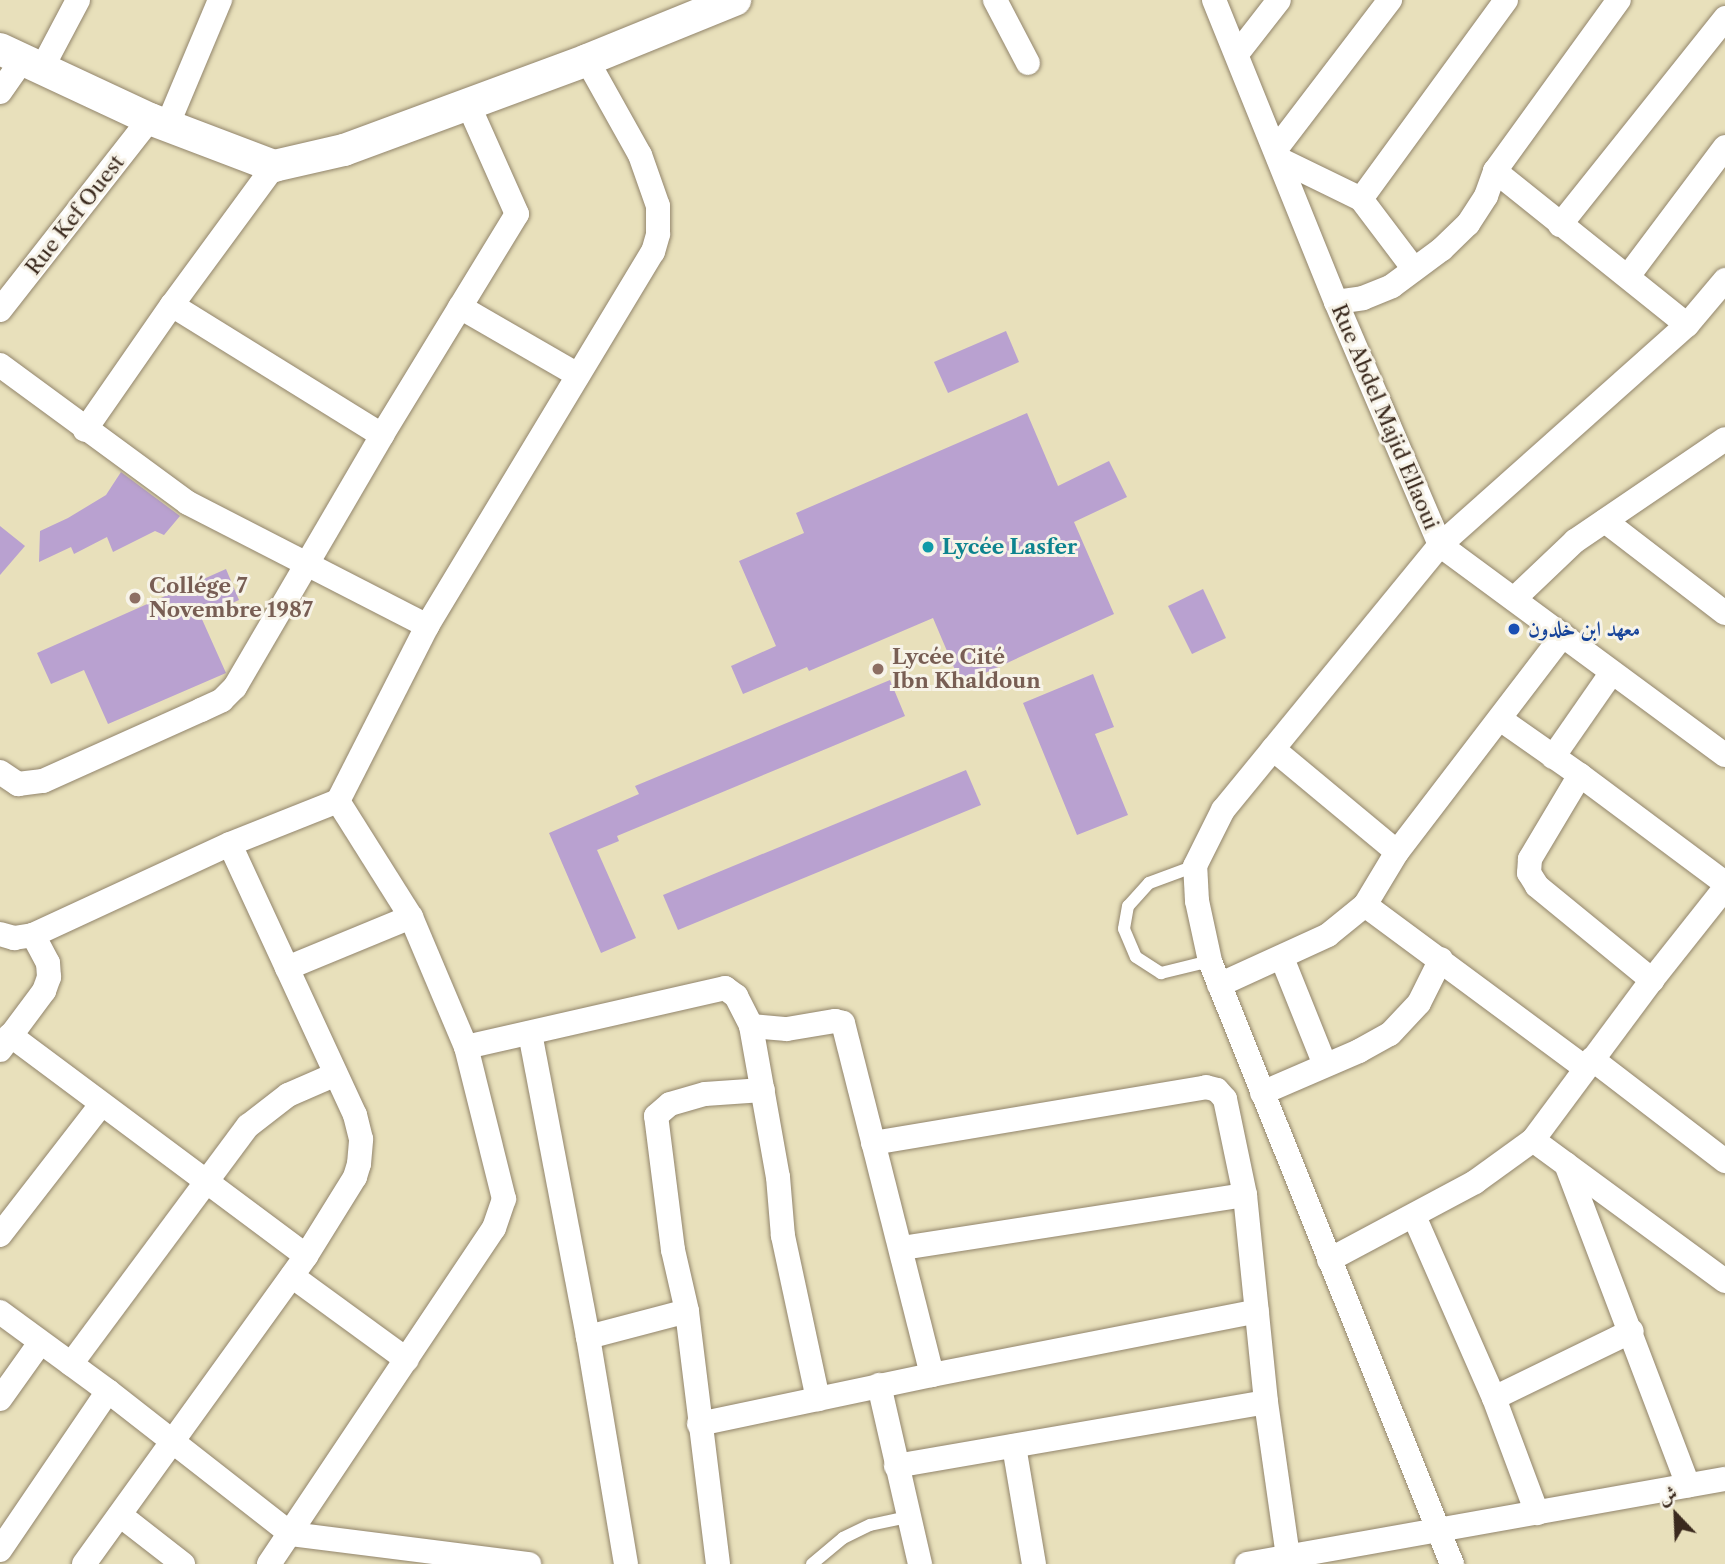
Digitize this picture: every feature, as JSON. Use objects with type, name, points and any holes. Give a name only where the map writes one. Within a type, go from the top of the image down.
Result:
[{"type":"street","points":[[0,92],[21,60],[78,0]]},
{"type":"street","name":"Rue Kef Ouest","points":[[0,310],[159,123],[220,0]]},
{"type":"street","points":[[21,60],[159,123],[274,166],[344,150],[587,60],[684,10],[735,0]]},
{"type":"street","points":[[995,0],[1028,63]]},
{"type":"street","name":"Rue Abdel Majid Ellaoui","points":[[1214,0],[1336,302],[1440,545],[1725,755]]},
{"type":"street","points":[[1237,54],[1279,0]]},
{"type":"street","points":[[1390,0],[1277,154],[1361,199],[1414,269]]},
{"type":"street","points":[[1361,199],[1506,0]]},
{"type":"street","points":[[1336,302],[1363,298],[1392,286],[1468,224],[1486,196],[1496,171],[1619,0]]},
{"type":"street","points":[[1560,225],[1725,18]]},
{"type":"street","points":[[0,934],[14,938],[33,936],[230,844],[338,801],[427,625],[653,252],[658,234],[658,206],[640,155],[587,60]]},
{"type":"street","points":[[0,772],[18,784],[43,781],[222,700],[235,687],[382,435],[517,214],[468,104]]},
{"type":"street","points":[[1629,275],[1725,148]]},
{"type":"street","points":[[85,430],[172,304],[274,166]]},
{"type":"street","points":[[1496,171],[1688,325]]},
{"type":"street","points":[[1452,1564],[1210,961],[1197,901],[1195,866],[1223,810],[1440,545],[1688,325],[1725,280]]},
{"type":"street","points":[[172,304],[382,435]]},
{"type":"street","points":[[460,307],[578,376]]},
{"type":"street","points":[[0,365],[85,430],[188,503],[427,625]]},
{"type":"street","points":[[1514,599],[1575,541],[1725,439]]},
{"type":"street","points":[[1605,521],[1725,613]]},
{"type":"street","points":[[1219,985],[1328,935],[1365,905],[1397,852],[1563,635]]},
{"type":"street","points":[[1553,757],[1612,672]]},
{"type":"street","points":[[1329,1260],[1475,1182],[1533,1140],[1588,1063],[1724,889],[1580,775],[1500,719]]},
{"type":"street","points":[[1273,749],[1397,852]]},
{"type":"street","points":[[1580,775],[1530,859],[1529,873],[1537,886],[1652,980]]},
{"type":"street","points":[[269,1564],[494,1228],[504,1199],[466,1047],[411,917],[338,801]]},
{"type":"street","points":[[84,1564],[299,1266],[355,1177],[362,1151],[359,1126],[230,844]]},
{"type":"street","points":[[1365,905],[1724,1158]]},
{"type":"street","points":[[287,968],[411,917]]},
{"type":"street","points":[[33,936],[48,962],[49,977],[44,991],[5,1043],[100,1105],[205,1183],[407,1360]]},
{"type":"street","points":[[1282,958],[1325,1065]]},
{"type":"street","points":[[1262,1093],[1391,1034],[1419,1003],[1441,959]]},
{"type":"street","points":[[466,1047],[725,988],[736,996],[751,1026],[778,1177],[783,1236],[818,1398]]},
{"type":"street","points":[[751,1026],[778,1029],[835,1021],[843,1023],[932,1375]]},
{"type":"street","points":[[530,1032],[588,1337],[625,1564]]},
{"type":"street","points":[[71,1364],[235,1142],[263,1112],[288,1095],[336,1074]]},
{"type":"street","points":[[873,1143],[1206,1087],[1217,1090],[1225,1099],[1245,1195],[1266,1402],[1288,1557]]},
{"type":"street","points":[[718,1564],[687,1311],[673,1250],[656,1115],[670,1104],[705,1094],[763,1090]]},
{"type":"street","points":[[0,1236],[100,1105]]},
{"type":"street","points":[[1533,1140],[1725,1281]]},
{"type":"street","points":[[1566,1164],[1632,1331],[1688,1486]]},
{"type":"street","points":[[902,1248],[1245,1195]]},
{"type":"street","points":[[1414,1216],[1494,1398],[1537,1513]]},
{"type":"street","points":[[588,1337],[687,1311]]},
{"type":"street","points":[[699,1424],[880,1385],[1257,1311]]},
{"type":"street","points":[[0,1312],[108,1391],[291,1534],[529,1564]]},
{"type":"street","points":[[1494,1398],[1632,1331]]},
{"type":"street","points":[[0,1399],[40,1343]]},
{"type":"street","points":[[880,1385],[920,1564]]},
{"type":"street","points":[[0,1550],[108,1391]]},
{"type":"street","points":[[896,1466],[1266,1402]]},
{"type":"street","points":[[1014,1446],[1034,1564]]},
{"type":"street","points":[[1247,1564],[1725,1479]]},
{"type":"street","points":[[120,1515],[183,1564]]},
{"type":"lane","points":[[1195,866],[1149,883],[1128,906],[1124,929],[1136,957],[1161,973],[1210,961]]},
{"type":"lane","points":[[812,1564],[843,1538],[861,1529],[908,1517]]},
{"type":"building","points":[[1006,331],[1019,362],[948,393],[934,362]]},
{"type":"building","name":"Lycée Lasfer","points":[[1027,413],[1058,486],[1109,461],[1127,497],[1074,522],[1114,614],[961,684],[933,618],[809,671],[807,667],[743,694],[731,666],[776,646],[739,561],[804,533],[796,513]]},
{"type":"building","points":[[121,472],[180,516],[164,535],[155,531],[113,552],[107,537],[74,554],[71,547],[39,562],[40,531],[106,495]]},
{"type":"building","points":[[0,526],[25,546],[0,575]]},
{"type":"building","points":[[226,569],[239,600],[201,617],[226,673],[108,724],[84,670],[51,684],[37,653]]},
{"type":"building","points":[[1203,589],[1226,638],[1192,654],[1168,606]]},
{"type":"building","points":[[1093,674],[1114,727],[1095,734],[1128,815],[1077,835],[1023,703]]},
{"type":"building","points":[[890,680],[905,716],[617,836],[619,841],[597,850],[636,938],[601,953],[549,833],[639,794],[635,786]]},
{"type":"building","points":[[966,770],[981,805],[678,930],[663,895]]},
{"type":"place","name":"Lycée Lasfer","points":[[928,547]]},
{"type":"place","name":"Collége 7 Novembre 1987","points":[[135,598]]},
{"type":"place","name":"معهد ابن خلدون","points":[[1514,629]]},
{"type":"place","name":"Lycée Cité Ibn Khaldoun","points":[[878,669]]}]
